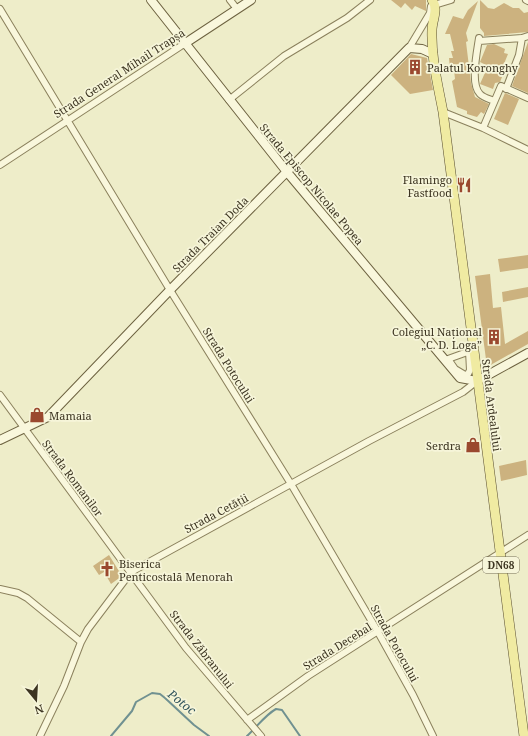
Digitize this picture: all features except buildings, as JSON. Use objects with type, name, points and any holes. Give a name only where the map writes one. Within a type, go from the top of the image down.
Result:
[{"type":"main road","name":"Strada Episcop Nicolae Popea","points":[[151,0],[184,44],[287,172],[460,378],[477,381]]},
{"type":"main road","name":"Strada General Mihail Trapșa","points":[[184,44],[251,0]]},
{"type":"main road","name":"Strada Ardealului","points":[[433,3],[435,16],[432,28],[433,54],[443,112],[471,350],[477,381],[524,736]]},
{"type":"main road","points":[[409,48],[422,49],[433,54]]},
{"type":"main road","name":"Strada Traian Doda","points":[[0,440],[43,421],[48,417],[170,290],[409,48]]},
{"type":"main road","points":[[477,381],[528,353]]},
{"type":"street","points":[[230,0],[237,9]]},
{"type":"street","points":[[229,100],[284,56],[347,18],[370,0]]},
{"type":"street","points":[[409,48],[430,13],[433,3],[451,0]]},
{"type":"street","name":"Strada Potocului","points":[[0,9],[68,119],[170,290],[291,484],[378,632],[413,695],[433,736]]},
{"type":"street","points":[[483,128],[494,101],[504,88],[519,55],[525,37],[479,40],[474,72],[476,88],[480,93],[494,101]]},
{"type":"street","name":"Strada General Mihail Trapșa","points":[[0,164],[184,44]]},
{"type":"street","points":[[504,88],[528,98]]},
{"type":"street","points":[[443,112],[483,128],[528,150]]},
{"type":"street","points":[[471,350],[470,370],[468,374],[461,373],[446,360],[471,350]]},
{"type":"street","name":"Strada Cetății","points":[[40,736],[64,686],[81,642],[99,614],[131,572],[463,392],[477,381]]},
{"type":"street","name":"Strada Romanilor","points":[[0,395],[131,572]]},
{"type":"street","name":"Strada Decebal","points":[[247,720],[308,676],[528,535]]},
{"type":"street","name":"Strada Zăbranului","points":[[131,572],[186,648],[259,734]]},
{"type":"street","points":[[0,589],[27,598],[81,642]]},
{"type":"waterway","name":"Potoc","points":[[111,736],[132,711],[136,702],[152,693],[160,694],[194,725],[209,736]]},
{"type":"waterway","name":"Potoc","points":[[247,736],[264,718],[276,709],[282,710],[300,736]]},
{"type":"place","name":"Palatul Koronghy","points":[[415,67]]},
{"type":"place","name":"Flamingo Fastfood","points":[[464,185]]},
{"type":"place","name":"Colegiul Național „C. D. Loga”","points":[[494,337]]},
{"type":"place","name":"Mamaia","points":[[37,415]]},
{"type":"place","name":"Serdra","points":[[473,445]]},
{"type":"place","name":"Biserica Penticostală Menorah","points":[[107,569]]}]
